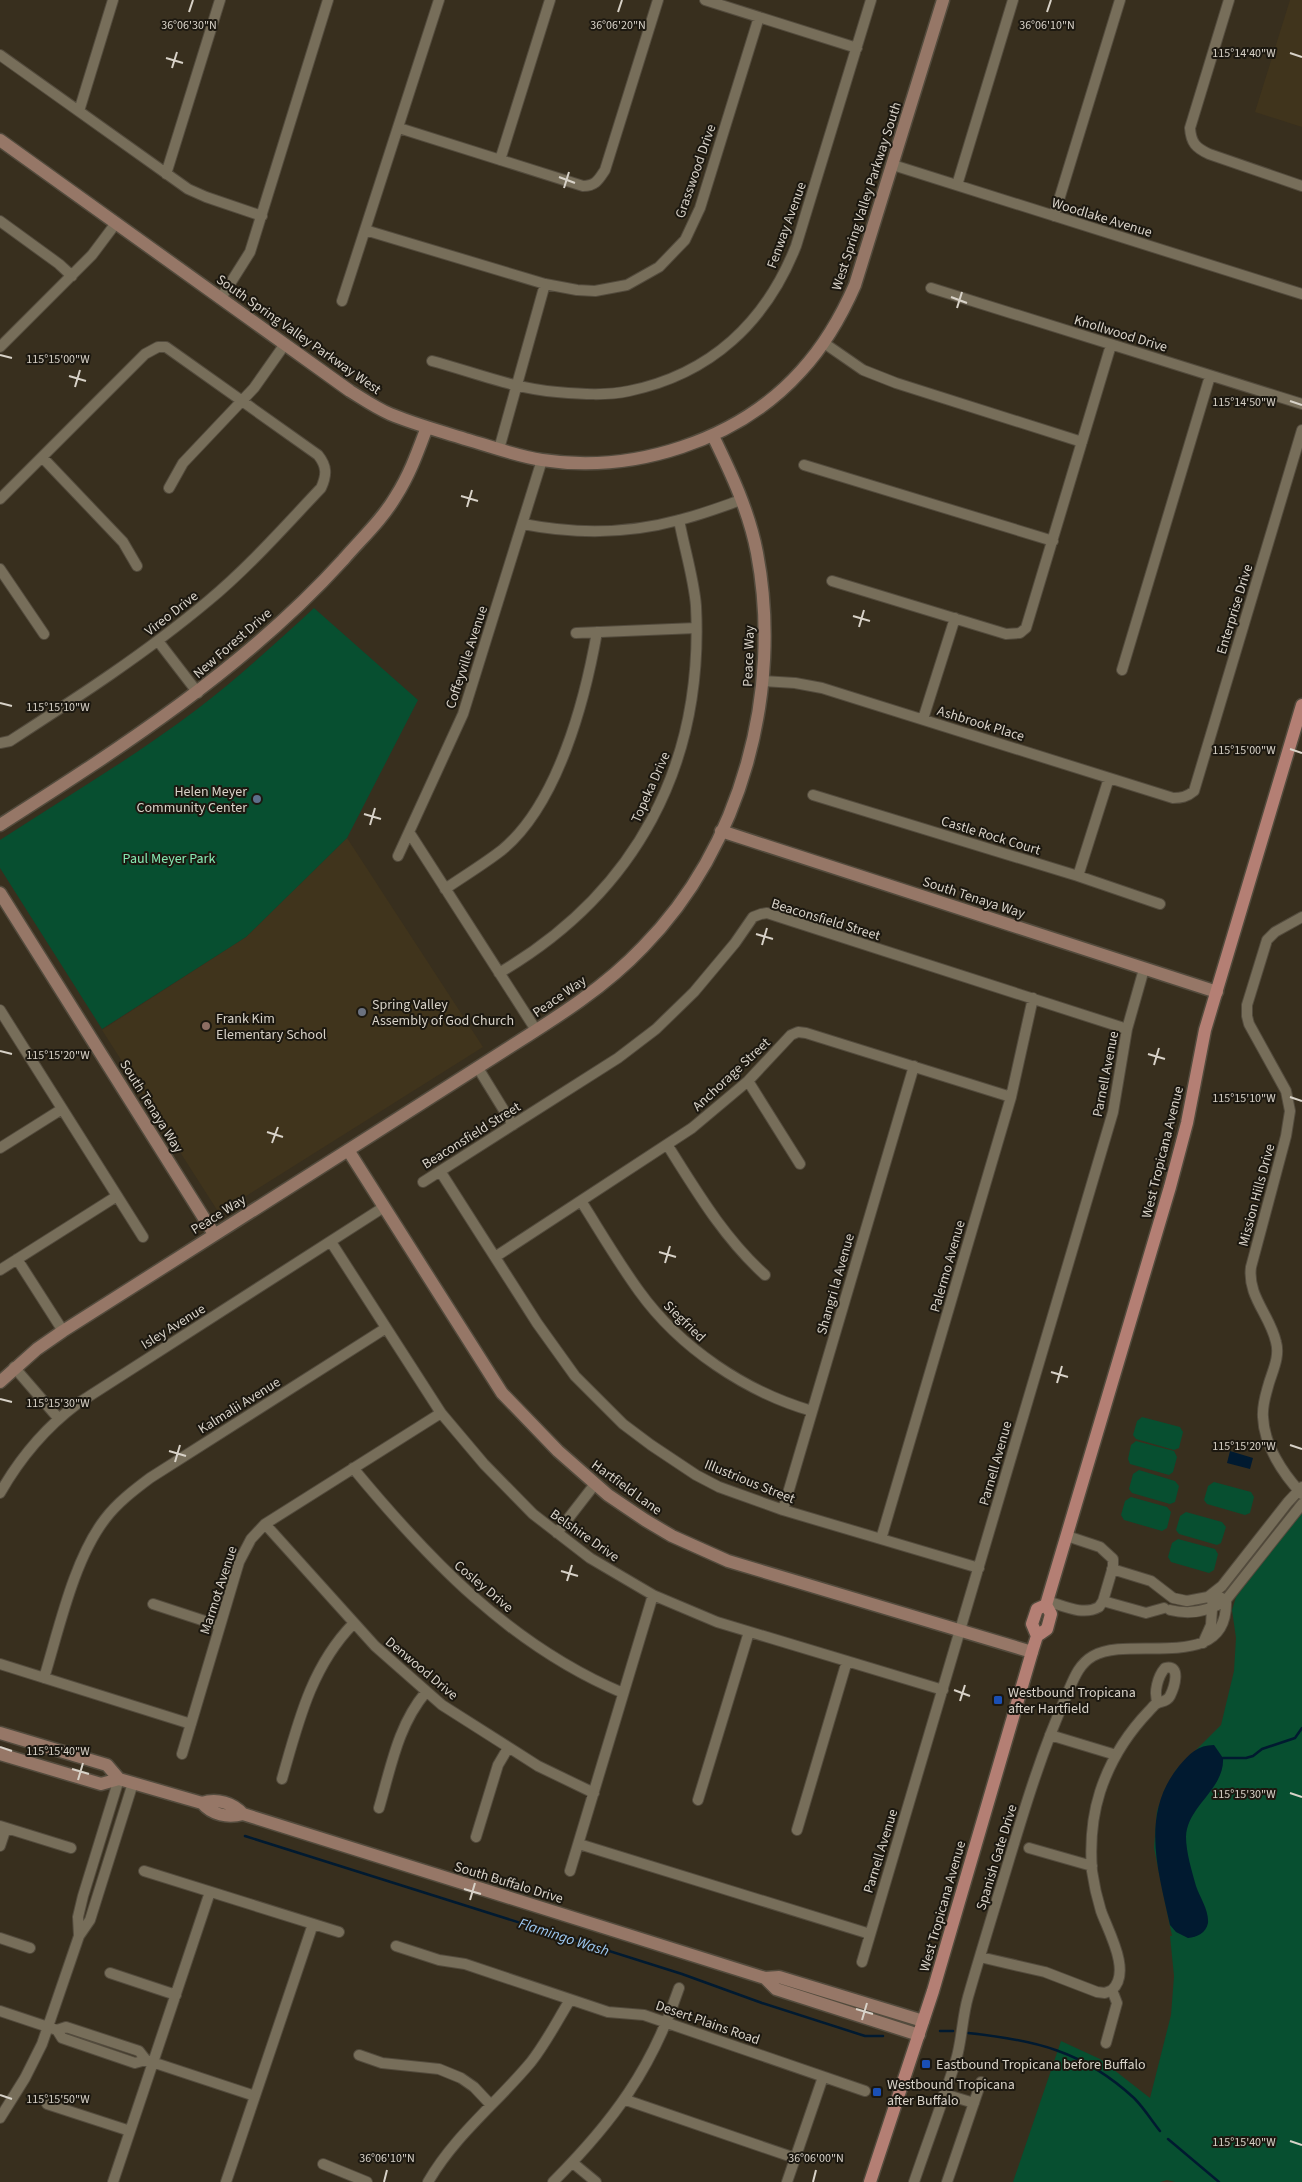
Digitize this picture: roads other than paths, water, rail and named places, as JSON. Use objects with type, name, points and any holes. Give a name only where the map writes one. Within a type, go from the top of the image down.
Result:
[{"type":"main road","name":"West Tropicana Avenue","points":[[870,2182],[919,2035],[1037,1636],[1047,1629],[1051,1614],[1047,1603],[1187,1124],[1205,1030],[1302,705]]},
{"type":"street","points":[[79,111],[113,0]]},
{"type":"street","points":[[166,174],[220,0]]},
{"type":"street","points":[[221,298],[250,252],[328,0]]},
{"type":"street","points":[[342,301],[439,0]]},
{"type":"street","points":[[500,160],[550,0]]},
{"type":"street","points":[[399,128],[583,186],[590,186],[597,182],[605,170],[658,0]]},
{"type":"street","points":[[705,0],[857,48]]},
{"type":"street","name":"Fenway Avenue","points":[[432,361],[517,384],[555,392],[604,394],[629,391],[672,379],[718,353],[750,324],[763,308],[786,271],[796,246],[871,0]]},
{"type":"street","name":"West Spring Valley Parkway South","points":[[713,436],[768,400],[800,373],[824,343],[845,307],[856,285],[943,0]]},
{"type":"street","points":[[957,185],[1013,0]]},
{"type":"street","points":[[1054,216],[1120,0]]},
{"type":"street","points":[[1229,0],[1190,128],[1191,140],[1198,148],[1209,154],[1302,186]]},
{"type":"street","name":"Grasswood Drive","points":[[365,230],[545,284],[577,290],[596,291],[627,285],[659,267],[685,240],[700,208],[759,17]]},
{"type":"street","points":[[0,55],[188,189],[262,216]]},
{"type":"street","name":"South Spring Valley Parkway West","points":[[0,140],[350,392],[389,414],[499,449],[542,460],[602,463],[655,455],[683,448],[713,436]]},
{"type":"street","name":"Woodlake Avenue","points":[[894,165],[1302,294]]},
{"type":"street","points":[[0,221],[59,264],[72,276]]},
{"type":"street","points":[[0,348],[92,255],[116,223]]},
{"type":"street","points":[[499,449],[545,284]]},
{"type":"street","name":"Knollwood Drive","points":[[931,288],[1302,404]]},
{"type":"street","points":[[824,343],[863,370],[896,383],[1082,442]]},
{"type":"street","points":[[169,488],[183,463],[243,401],[285,344]]},
{"type":"street","points":[[832,581],[1006,634],[1020,633],[1026,628],[1111,345]]},
{"type":"street","points":[[0,499],[145,354],[158,347],[166,347],[243,401]]},
{"type":"street","points":[[1122,670],[1210,376]]},
{"type":"street","name":"Vireo Drive","points":[[0,743],[10,741],[102,682],[210,600],[267,546],[321,488],[326,478],[326,470],[318,454],[243,401]]},
{"type":"street","name":"New Forest Drive","points":[[0,825],[117,750],[198,692],[255,645],[323,581],[380,518],[395,498],[410,472],[427,427]]},
{"type":"street","name":"Enterprise Drive","points":[[1189,795],[1194,791],[1302,430]]},
{"type":"street","name":"Peace Way","points":[[0,1382],[14,1367],[63,1331],[478,1068],[593,992],[642,948],[663,925],[698,878],[733,805],[750,754],[763,681],[764,615],[756,552],[735,480],[713,436]]},
{"type":"street","points":[[42,456],[123,542],[137,566]]},
{"type":"street","name":"Coffeyville Avenue","points":[[398,856],[463,714],[542,460]]},
{"type":"street","points":[[804,465],[1053,541]]},
{"type":"street","points":[[523,524],[591,532],[640,528],[679,520],[741,500]]},
{"type":"street","name":"Topeka Drive","points":[[499,973],[526,958],[565,929],[598,898],[647,829],[678,760],[690,715],[696,668],[696,604],[679,520]]},
{"type":"street","points":[[0,569],[44,634]]},
{"type":"street","points":[[923,720],[955,618]]},
{"type":"street","points":[[576,633],[696,628]]},
{"type":"street","points":[[446,889],[503,849],[522,829],[542,798],[575,728],[590,675],[598,632]]},
{"type":"street","points":[[158,641],[198,692]]},
{"type":"street","name":"Ashbrook Place","points":[[763,681],[794,683],[822,688],[1172,798],[1182,798],[1189,795]]},
{"type":"street","points":[[1078,876],[1109,778]]},
{"type":"street","name":"Castle Rock Court","points":[[813,795],[1078,876],[1160,904]]},
{"type":"street","name":"South Tenaya Way","points":[[721,831],[1217,992]]},
{"type":"street","points":[[409,832],[536,1030]]},
{"type":"street","name":"South Tenaya Way","points":[[0,893],[214,1234]]},
{"type":"street","name":"Beaconsfield Street","points":[[423,1182],[618,1058],[656,1029],[694,992],[735,943],[753,918],[760,914],[767,913],[1127,1029]]},
{"type":"street","name":"Mission Hills Drive","points":[[1301,1491],[1278,1460],[1264,1424],[1264,1403],[1276,1359],[1277,1346],[1253,1292],[1250,1278],[1251,1266],[1286,1136],[1290,1104],[1286,1090],[1249,1024],[1246,1010],[1267,940],[1275,932],[1302,917]]},
{"type":"street","name":"Parnell Avenue","points":[[862,1962],[1113,1112],[1127,1029],[1144,969]]},
{"type":"street","name":"Palermo Avenue","points":[[880,1540],[1011,1097],[1033,998]]},
{"type":"street","points":[[0,1010],[3,1022],[62,1109],[143,1237]]},
{"type":"street","name":"Anchorage Street","points":[[495,1257],[668,1146],[748,1081],[791,1035],[798,1032],[1011,1097]]},
{"type":"street","name":"Shangri la Avenue","points":[[783,1510],[914,1066]]},
{"type":"street","points":[[478,1068],[513,1125]]},
{"type":"street","points":[[748,1081],[800,1164]]},
{"type":"street","points":[[0,1148],[62,1109]]},
{"type":"street","points":[[668,1146],[720,1228],[765,1275]]},
{"type":"street","name":"Hartfield Lane","points":[[348,1150],[502,1393],[558,1451],[595,1484],[645,1520],[672,1536],[728,1561],[1032,1652]]},
{"type":"street","name":"Illustrious Street","points":[[440,1171],[537,1323],[575,1376],[623,1424],[650,1445],[696,1475],[719,1487],[783,1510],[979,1568]]},
{"type":"street","points":[[0,1270],[117,1196]]},
{"type":"street","name":"Siegfried","points":[[581,1201],[639,1292],[655,1312],[704,1358],[755,1390],[812,1411]]},
{"type":"street","name":"Isley Avenue","points":[[0,1493],[31,1448],[59,1419],[89,1396],[384,1207]]},
{"type":"street","name":"Belshire Drive","points":[[331,1242],[441,1413],[490,1470],[534,1514],[590,1558],[653,1595],[717,1622],[942,1690]]},
{"type":"street","points":[[17,1259],[63,1331]]},
{"type":"street","name":"Kalmalii Avenue","points":[[44,1678],[82,1558],[97,1530],[115,1508],[150,1478],[386,1328]]},
{"type":"street","points":[[14,1367],[59,1419]]},
{"type":"street","name":"Marmot Avenue","points":[[182,1754],[243,1554],[251,1539],[265,1524],[441,1413]]},
{"type":"street","name":"Cosley Drive","points":[[353,1468],[393,1517],[442,1570],[468,1594],[535,1645],[592,1679],[624,1692]]},
{"type":"street","points":[[557,1533],[595,1484]]},
{"type":"street","points":[[1112,1570],[1151,1581],[1169,1597],[1180,1600],[1201,1600],[1213,1594],[1226,1582],[1301,1491]]},
{"type":"street","points":[[1103,1601],[1146,1614],[1167,1609],[1195,1613],[1212,1608],[1226,1600],[1302,1504]]},
{"type":"street","name":"Denwood Drive","points":[[265,1524],[353,1624],[426,1692],[442,1705],[508,1748],[538,1766],[594,1793]]},
{"type":"street","points":[[1047,1603],[1085,1611],[1096,1609],[1103,1601],[1114,1564],[1111,1557],[1100,1547],[1067,1536]]},
{"type":"street","points":[[1213,1594],[1226,1600]]},
{"type":"street","points":[[1202,1643],[1211,1625],[1213,1594]]},
{"type":"street","points":[[570,1871],[653,1595]]},
{"type":"street","points":[[1202,1643],[1213,1635],[1221,1624],[1226,1600]]},
{"type":"street","points":[[153,1604],[220,1626]]},
{"type":"street","points":[[282,1779],[308,1693],[329,1653],[353,1624]]},
{"type":"street","points":[[698,1800],[749,1632]]},
{"type":"street","name":"Spanish Gate Drive","points":[[914,2182],[956,2059],[967,2000],[1030,1792],[1050,1735],[1076,1674],[1084,1663],[1095,1654],[1114,1650],[1183,1648],[1202,1643]]},
{"type":"street","points":[[797,1830],[847,1661]]},
{"type":"street","points":[[0,1664],[191,1724]]},
{"type":"street","points":[[379,1808],[401,1730],[415,1704],[426,1692]]},
{"type":"street","points":[[980,1957],[1045,1972],[1097,1992],[1105,1993],[1112,1990],[1119,1980],[1117,1951],[1098,1899],[1092,1866],[1095,1810],[1104,1782],[1116,1755],[1132,1730],[1158,1703]]},
{"type":"street","name":"South Buffalo Drive","points":[[0,1733],[107,1765],[119,1779]]},
{"type":"street","points":[[1050,1735],[1116,1755]]},
{"type":"street","points":[[476,1836],[498,1765],[508,1748]]},
{"type":"street","name":"South Buffalo Drive","points":[[0,1754],[101,1784],[119,1779],[202,1803],[209,1811],[232,1817],[244,1814],[765,1978],[779,1977],[923,2021]]},
{"type":"street","points":[[0,2118],[53,2029],[79,1936],[78,1917],[83,1896],[119,1779]]},
{"type":"street","points":[[79,1936],[90,1920],[133,1783]]},
{"type":"street","points":[[0,1846],[3,1827],[71,1848]]},
{"type":"street","points":[[579,1844],[870,1934]]},
{"type":"street","points":[[1029,1848],[1092,1866]]},
{"type":"street","points":[[144,1871],[339,1932]]},
{"type":"street","points":[[113,2182],[130,2132],[149,2061],[176,1995],[210,1892]]},
{"type":"street","points":[[226,2182],[313,1924]]},
{"type":"street","points":[[0,1938],[30,1948]]},
{"type":"street","name":"Desert Plains Road","points":[[396,1946],[438,1960],[466,1964],[608,2012],[644,2015],[865,2091]]},
{"type":"street","points":[[110,1973],[176,1995]]},
{"type":"street","name":"South Buffalo Drive","points":[[765,1978],[776,1989],[919,2035]]},
{"type":"street","points":[[553,2182],[587,2148],[626,2100],[649,2062],[668,2023],[679,1988]]},
{"type":"street","points":[[1106,2043],[1116,2003],[1112,1990]]},
{"type":"street","points":[[428,2182],[464,2132],[530,2063],[570,2000]]},
{"type":"street","points":[[0,2011],[53,2029],[62,2038],[135,2063],[149,2061],[255,2096]]},
{"type":"street","points":[[359,2055],[382,2062],[439,2069],[461,2078],[474,2087],[490,2104]]},
{"type":"street","points":[[787,2182],[823,2077]]},
{"type":"street","points":[[947,2182],[981,2082]]},
{"type":"street","points":[[944,2094],[974,2103]]},
{"type":"street","points":[[626,2100],[795,2158]]},
{"type":"street","points":[[47,2104],[130,2132]]},
{"type":"street","points":[[573,2162],[586,2176],[596,2182]]},
{"type":"street","points":[[323,2164],[367,2182]]},
{"type":"water","points":[[1230,1451],[1253,1458],[1250,1469],[1227,1463]]},
{"type":"water","points":[[1208,1745],[1214,1745],[1223,1758],[1222,1769],[1218,1779],[1192,1816],[1186,1837],[1191,1868],[1206,1909],[1208,1923],[1201,1934],[1188,1938],[1176,1932],[1170,1925],[1157,1863],[1156,1823],[1159,1803],[1167,1784],[1179,1766],[1194,1751]]},
{"type":"waterway","points":[[1223,1758],[1246,1758],[1253,1756],[1262,1749],[1295,1738],[1302,1728]]},
{"type":"waterway","name":"Flamingo Wash","points":[[245,1836],[682,1974],[762,2003],[865,2036],[883,2036]]},
{"type":"waterway","name":"Flamingo Wash","points":[[940,2031],[953,2031]]},
{"type":"waterway","name":"Flamingo Wash","points":[[968,2033],[1037,2044],[1077,2059],[1096,2069],[1134,2098],[1160,2131]]},
{"type":"waterway","name":"Flamingo Wash","points":[[1168,2139],[1219,2182]]},
{"type":"place","name":"Helen Meyer Community Center","points":[[257,799]]},
{"type":"place","name":"Spring Valley Assembly of God Church","points":[[362,1012]]},
{"type":"place","name":"Frank Kim Elementary School","points":[[206,1026]]},
{"type":"place","name":"Westbound Tropicana after Hartfield","points":[[998,1700]]},
{"type":"place","name":"Eastbound Tropicana before Buffalo","points":[[926,2064]]},
{"type":"place","name":"Westbound Tropicana after Buffalo","points":[[877,2092]]},
{"type":"park label","name":"Paul Meyer Park","points":[[169,858]]}]
